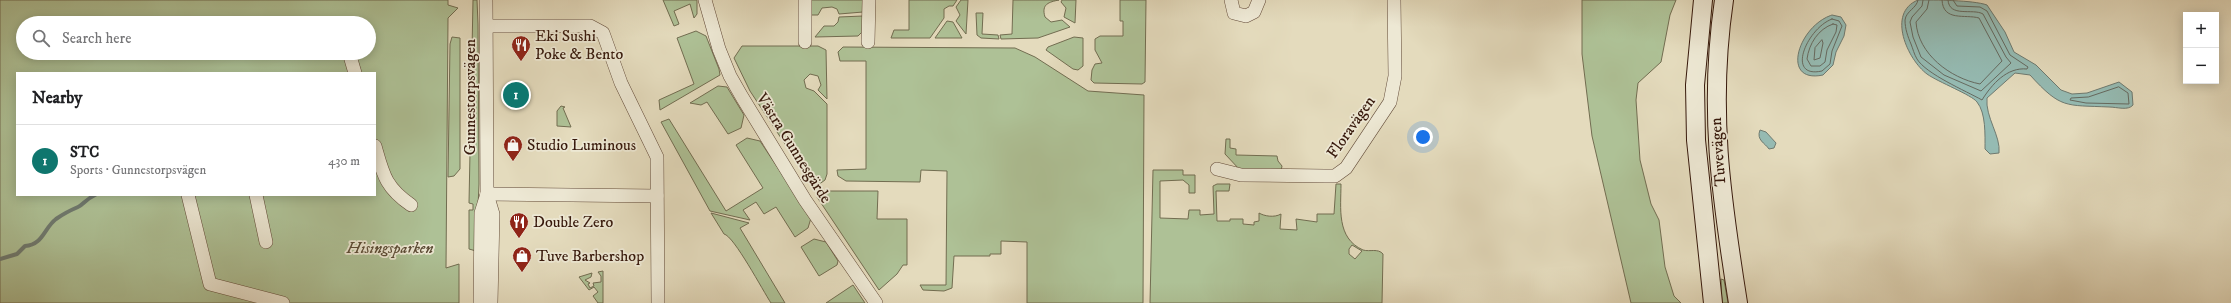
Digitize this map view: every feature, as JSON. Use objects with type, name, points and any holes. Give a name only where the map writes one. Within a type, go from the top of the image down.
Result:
[{"type":"main road","name":"Tuvevägen","points":[[1703,0],[1695,85],[1696,140],[1713,303]]},
{"type":"main road","name":"Tuvevägen","points":[[1724,0],[1716,76],[1716,127],[1721,198],[1738,303]]},
{"type":"street","name":"Gunnestorpsvägen","points":[[486,0],[487,194],[493,214],[491,303]]},
{"type":"street","name":"Västra Gunnesgärde","points":[[705,0],[719,49],[730,76],[805,200],[876,303]]},
{"type":"street","points":[[805,0],[805,42]]},
{"type":"street","points":[[868,42],[869,0]]},
{"type":"street","points":[[1231,0],[1234,12],[1246,16],[1254,12],[1259,0]]},
{"type":"street","name":"Floravägen","points":[[1216,169],[1241,175],[1335,176],[1346,168],[1390,102],[1395,76],[1394,0]]},
{"type":"street","points":[[487,26],[590,26],[603,32],[628,97],[656,152],[658,303]]},
{"type":"street","points":[[376,150],[383,176],[390,187],[411,205]]},
{"type":"street","name":"Gunnestorpsvägen","points":[[480,303],[481,213],[487,194]]},
{"type":"street","points":[[487,194],[657,196]]},
{"type":"street","points":[[188,196],[210,284],[283,303]]},
{"type":"street","points":[[256,196],[266,242]]},
{"type":"green space","name":"Hisingsparken","points":[[0,0],[448,0],[448,5],[458,8],[448,18],[446,268],[459,264],[459,303],[0,303]]},
{"type":"green space","points":[[473,0],[477,0],[478,24],[479,184],[476,251],[469,249],[469,210],[473,210],[473,204],[469,203]]},
{"type":"green space","points":[[663,0],[697,0],[697,14],[694,18],[690,4],[674,11],[679,24],[674,26]]},
{"type":"green space","points":[[809,0],[863,0],[863,12],[839,14],[837,9],[832,7],[822,8],[818,15],[809,15]]},
{"type":"green space","points":[[909,0],[957,0],[953,6],[949,6],[944,9],[944,18],[930,38],[891,38],[894,30],[909,30]]},
{"type":"green space","points":[[961,0],[968,0],[966,34],[956,21],[960,15],[956,7]]},
{"type":"green space","points":[[1013,0],[1059,0],[1045,6],[1045,17],[1051,22],[1062,20],[1070,27],[1038,38],[1001,39],[1000,35],[1012,34]]},
{"type":"green space","points":[[1062,0],[1076,0],[1075,23],[1064,17],[1066,8],[1061,2]]},
{"type":"green space","points":[[1120,0],[1146,0],[1145,82],[1142,84],[1094,83],[1091,80],[1092,70],[1095,64],[1102,63],[1095,50],[1095,39],[1100,36],[1123,36],[1123,21],[1120,21]]},
{"type":"green space","points":[[1582,0],[1676,0],[1670,15],[1661,62],[1638,83],[1636,100],[1640,160],[1651,204],[1659,220],[1665,267],[1674,296],[1681,303],[1631,303],[1592,136],[1582,54]]},
{"type":"green space","points":[[976,13],[983,13],[982,34],[998,35],[999,39],[981,38],[977,35]]},
{"type":"green space","points":[[863,16],[862,32],[858,36],[815,37],[824,26],[834,26],[838,22],[839,17]]},
{"type":"green space","points":[[947,21],[953,22],[962,38],[935,38]]},
{"type":"green space","points":[[696,31],[706,36],[720,75],[660,110],[659,100],[694,84],[677,38]]},
{"type":"green space","points":[[452,37],[460,38],[460,169],[454,176],[448,177],[450,44]]},
{"type":"green space","points":[[1074,37],[1083,38],[1083,66],[1078,70],[1073,69],[1046,50],[1048,47]]},
{"type":"green space","points":[[742,46],[818,46],[826,50],[827,99],[818,90],[821,85],[818,76],[810,74],[804,80],[806,88],[814,91],[827,104],[827,174],[825,180],[814,188],[750,91],[734,58]]},
{"type":"green space","points":[[843,47],[1015,48],[1035,57],[1088,91],[1144,95],[1143,303],[1027,303],[1027,242],[1001,241],[1001,254],[990,254],[990,256],[954,256],[952,288],[944,291],[923,290],[920,285],[946,285],[947,171],[921,170],[920,182],[846,181],[838,176],[837,170],[866,169],[866,61],[840,61],[838,52]]},
{"type":"green space","points":[[718,86],[727,87],[744,115],[741,128],[728,134],[707,102],[701,105],[690,103]]},
{"type":"green space","points":[[561,106],[565,107],[563,108],[571,127],[557,126],[557,111]]},
{"type":"green space","points":[[669,119],[726,211],[763,188],[736,145],[747,138],[760,141],[811,218],[808,228],[795,237],[776,207],[764,214],[756,202],[743,210],[750,220],[710,211],[661,122]]},
{"type":"green space","points":[[1226,139],[1230,139],[1230,148],[1236,149],[1236,155],[1277,156],[1278,161],[1282,166],[1281,171],[1240,170],[1225,154]]},
{"type":"green space","points":[[1153,170],[1183,170],[1183,175],[1195,175],[1195,193],[1189,193],[1189,185],[1183,180],[1160,181],[1160,218],[1188,219],[1189,210],[1200,210],[1200,215],[1214,214],[1213,186],[1217,184],[1230,184],[1229,191],[1216,191],[1217,221],[1243,219],[1243,224],[1254,225],[1254,222],[1259,221],[1259,213],[1269,216],[1281,214],[1280,229],[1297,230],[1296,219],[1317,222],[1317,214],[1334,214],[1336,184],[1341,184],[1342,222],[1348,238],[1354,245],[1363,250],[1381,252],[1383,254],[1382,303],[1150,303]],"holes":[[[1352,245],[1362,251],[1355,259],[1349,254],[1349,249]]]},
{"type":"green space","points":[[829,191],[878,191],[877,219],[907,219],[907,265],[903,265],[897,274],[879,290],[817,197]]},
{"type":"green space","points":[[711,213],[749,223],[740,228],[785,303],[771,303],[741,254],[729,237],[724,234]]},
{"type":"green space","points":[[814,239],[826,242],[838,261],[837,265],[819,276],[801,247]]},
{"type":"green space","points":[[603,271],[603,303],[598,303],[593,296],[598,292],[594,287],[589,290],[579,277],[592,273],[591,277],[585,280],[590,283],[588,284],[590,288],[594,286],[593,283],[601,282],[601,276],[598,272]]},
{"type":"green space","points":[[1721,279],[1724,280],[1728,303],[1722,303]]},
{"type":"green space","points":[[853,285],[865,303],[826,303]]},
{"type":"water","points":[[1918,0],[1963,1],[1987,5],[2005,32],[2014,52],[2036,65],[2061,90],[2072,94],[2087,93],[2119,82],[2132,92],[2133,105],[2128,108],[2122,108],[2082,106],[2065,103],[2057,100],[2049,94],[2030,75],[2015,73],[1987,98],[1988,112],[1999,147],[1999,153],[1990,154],[1985,149],[1985,131],[1982,112],[1977,102],[1969,96],[1927,74],[1913,58],[1907,48],[1903,37],[1903,15],[1908,6]]},
{"type":"water","points":[[1832,15],[1841,17],[1846,25],[1844,36],[1836,52],[1833,65],[1823,75],[1810,75],[1801,71],[1798,63],[1799,52],[1803,41],[1810,30],[1820,21]]},
{"type":"water","points":[[1760,130],[1766,132],[1776,143],[1774,148],[1769,149],[1760,139]]},
{"type":"waterway","points":[[0,259],[17,254],[25,246],[36,243],[56,219],[80,206],[93,196]]},
{"type":"place","name":"Eki Sushi Poke & Bento","points":[[521,62]]},
{"type":"place","name":"STC","points":[[516,95]]},
{"type":"place","name":"Studio Luminous","points":[[513,162]]},
{"type":"place","name":"Double Zero","points":[[519,239]]},
{"type":"place","name":"Tuve Barbershop","points":[[522,273]]}]
